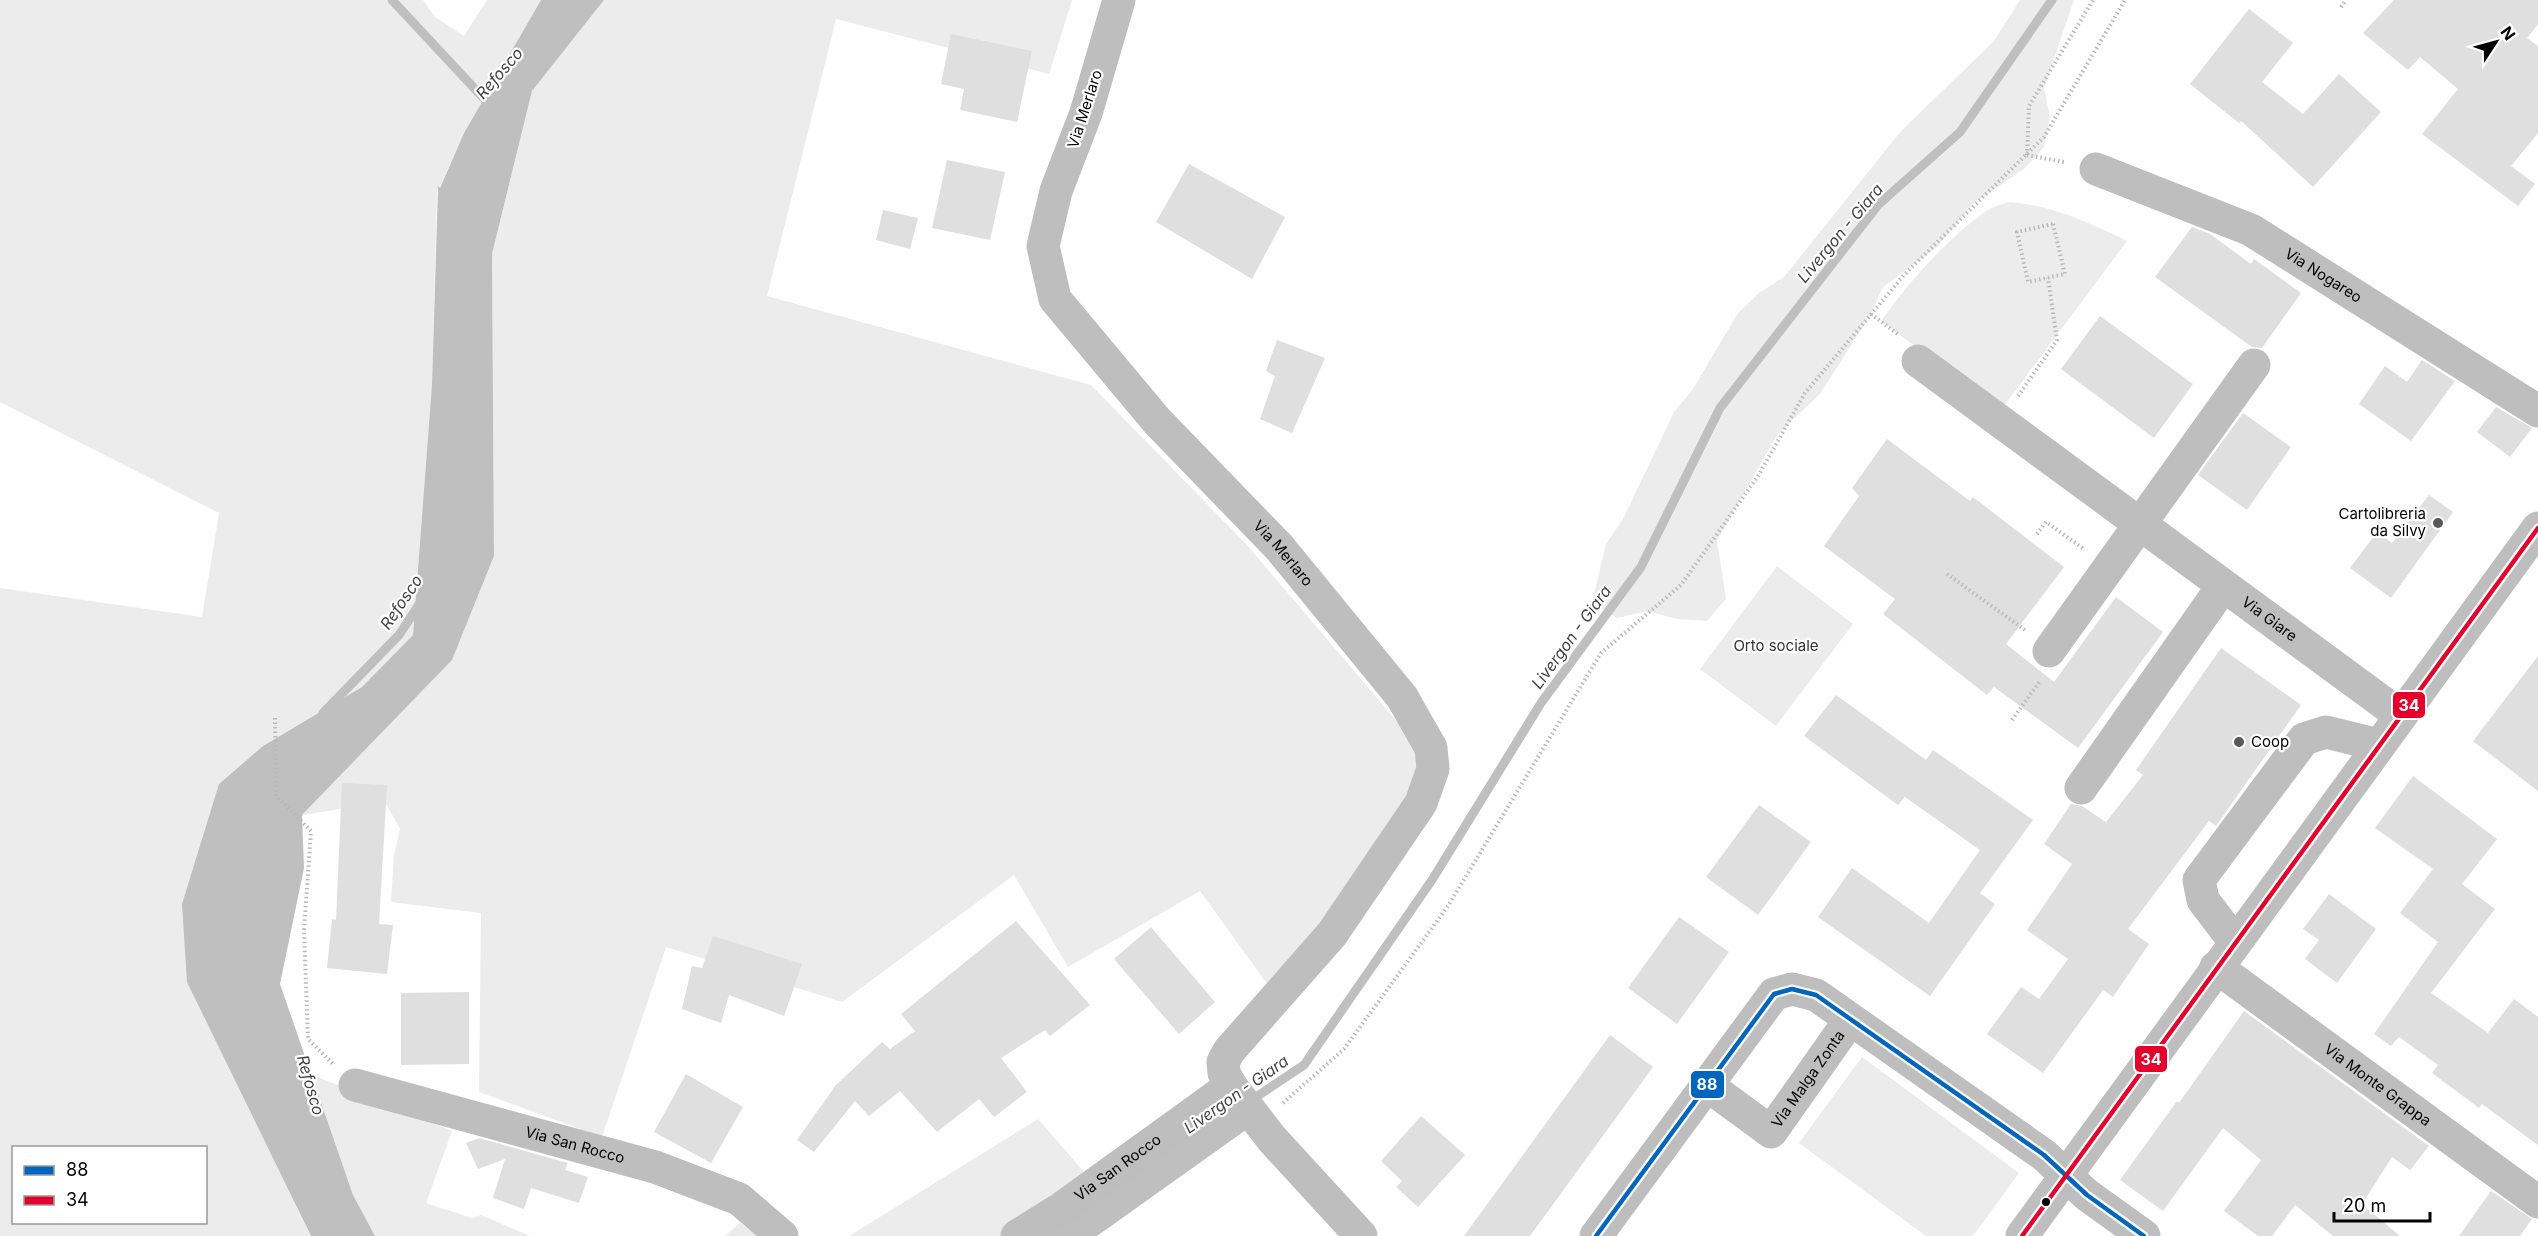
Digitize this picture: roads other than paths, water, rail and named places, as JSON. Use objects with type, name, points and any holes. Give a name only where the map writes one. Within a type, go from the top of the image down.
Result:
[{"type":"street","name":"Via Merlaro","points":[[1119,0],[1086,114],[1056,191],[1043,246],[1055,299],[1157,421],[1279,547],[1402,697],[1431,748],[1433,769],[1420,803],[1332,934],[1229,1051],[1223,1062],[1224,1073],[1231,1086]]},
{"type":"street","name":"Via Nogareo","points":[[2096,169],[2251,230],[2538,411]]},
{"type":"street","name":"Via Giare","points":[[1918,361],[2400,715]]},
{"type":"street","points":[[2050,650],[2254,365]]},
{"type":"street","points":[[2022,1236],[2400,715],[2536,534]]},
{"type":"street","points":[[2081,788],[2223,586]]},
{"type":"street","name":"Via Monte Grappa","points":[[2379,745],[2326,732],[2304,738],[2199,880],[2203,900],[2225,955],[2538,1202]]},
{"type":"street","name":"Via Malga Zonta","points":[[1596,1236],[1774,994],[1792,989],[1816,995],[2043,1155],[2087,1195],[2144,1236]]},
{"type":"street","name":"Via Malga Zonta","points":[[1707,1085],[1771,1132],[1850,1020]]},
{"type":"street","name":"Via San Rocco","points":[[355,1085],[655,1167],[739,1199],[782,1236]]},
{"type":"street","points":[[1231,1086],[1266,1131],[1361,1236]]},
{"type":"street","name":"Via San Rocco","points":[[1017,1236],[1062,1208],[1231,1086]]},
{"type":"water","points":[[541,0],[604,0],[532,91],[492,254],[494,556],[452,660],[302,815],[304,868],[280,984],[353,1195],[375,1236],[311,1236],[187,982],[182,904],[219,784],[263,746],[362,687],[413,635],[432,384],[438,186],[440,188],[464,133]]},
{"type":"water","points":[[1214,1090],[1250,1127],[1097,1236],[1013,1236]]},
{"type":"waterway","points":[[392,0],[489,104]]},
{"type":"waterway","name":"Livergon - Giara","points":[[1250,1101],[1304,1065],[1432,880],[1541,703],[1641,567],[1720,408],[1878,205],[1960,132],[2052,0]]},
{"type":"waterway","name":"Refosco","points":[[323,713],[399,635],[422,600]]},
{"type":"place","name":"Cartolibreria da Silvy","points":[[2438,523]]},
{"type":"place","name":"Coop","points":[[2239,742]]},
{"type":"park label","name":"Orto sociale","points":[[1776,646]]}]
